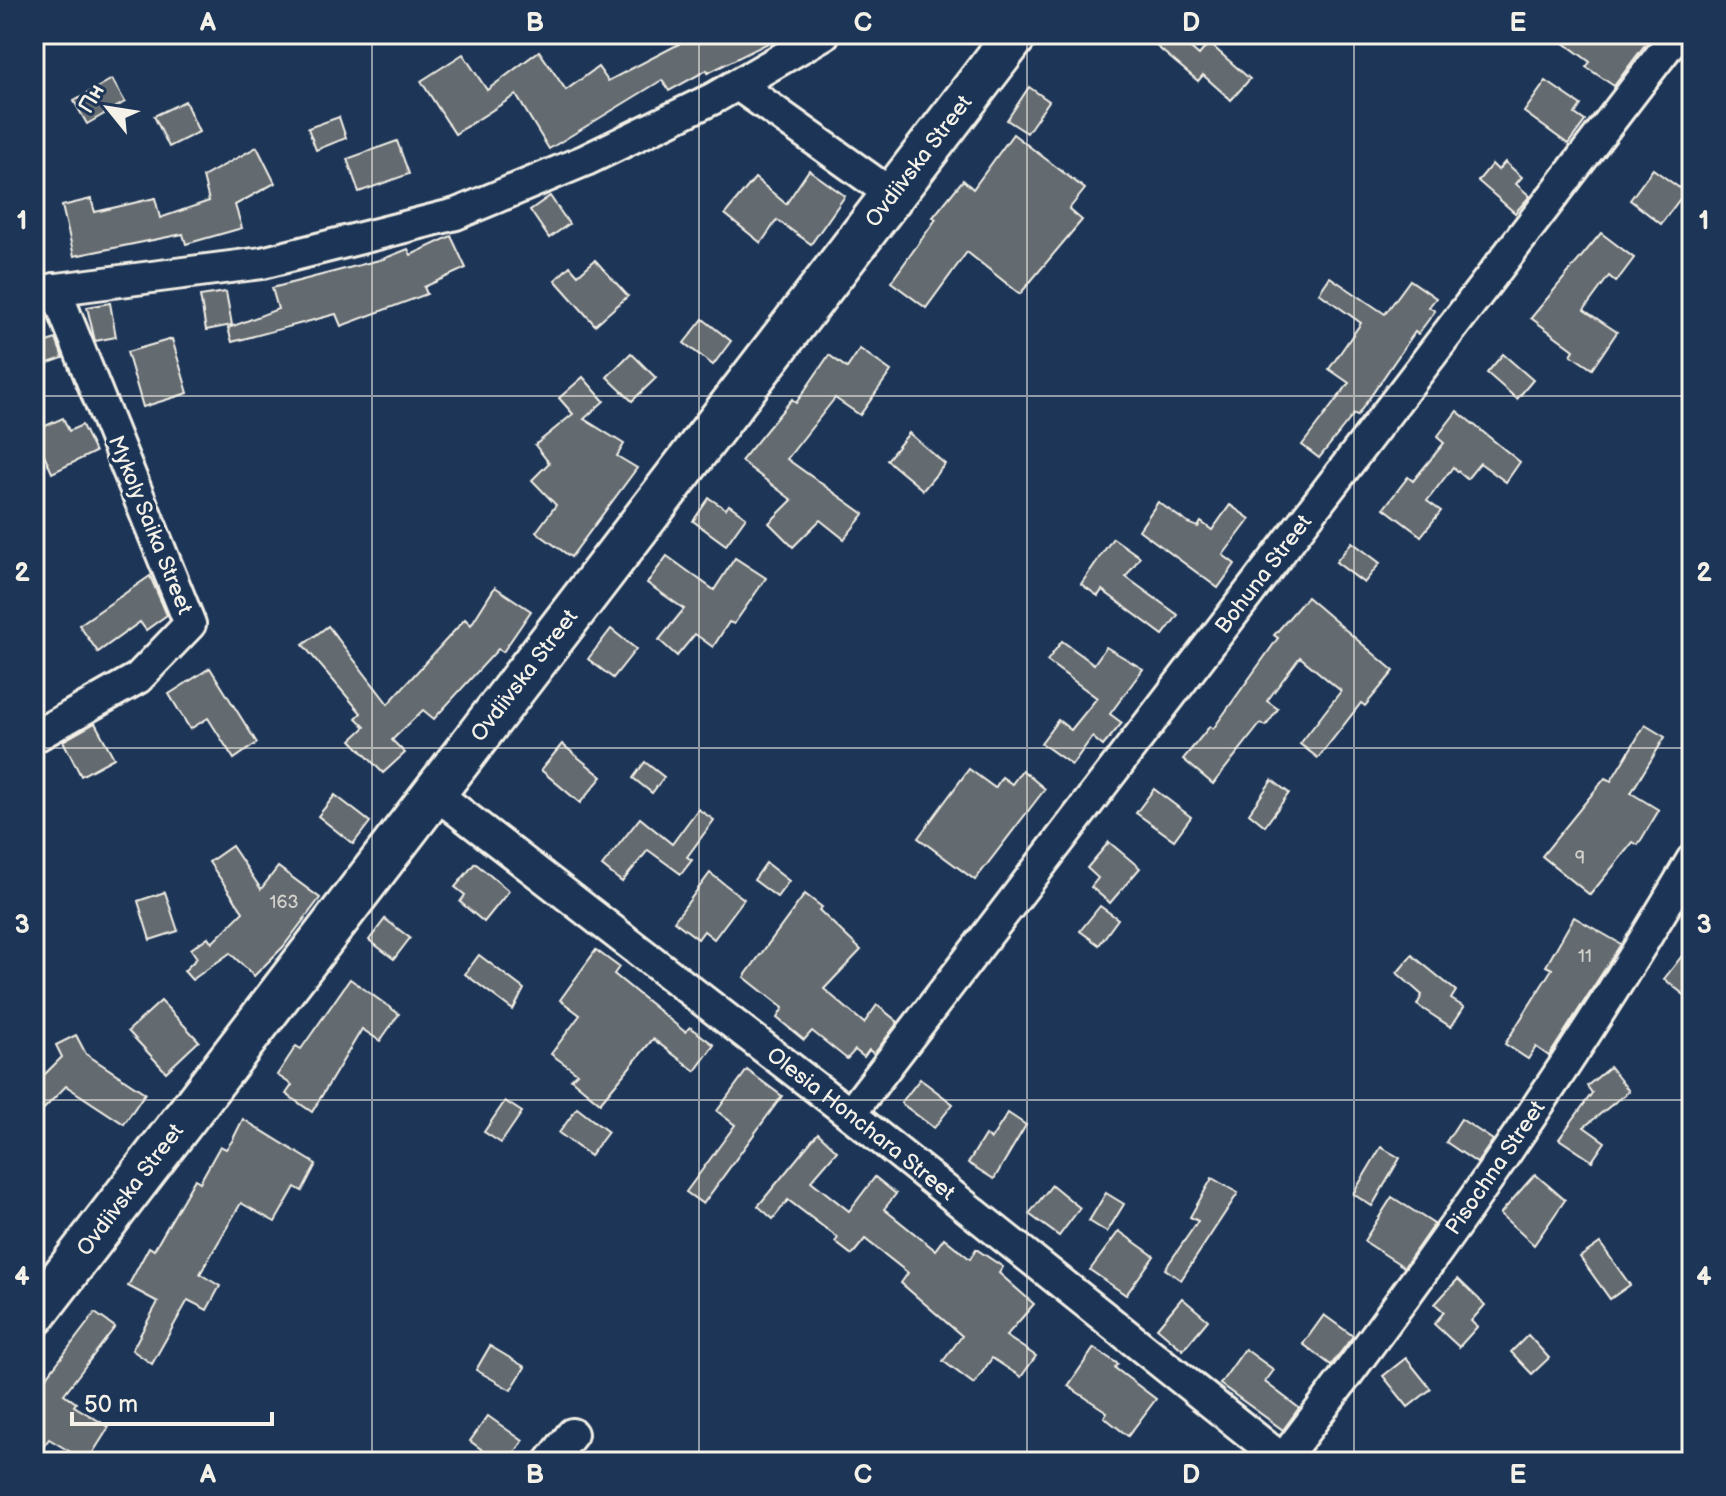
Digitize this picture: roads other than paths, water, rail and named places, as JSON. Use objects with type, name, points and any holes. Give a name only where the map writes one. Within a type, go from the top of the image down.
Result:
[{"type":"main road","name":"Ovdiivska Street","points":[[34,1315],[1016,34]]},
{"type":"street","points":[[45,291],[262,263],[456,214],[586,160],[738,85],[824,34]]},
{"type":"street","name":"Bohuna Street","points":[[850,1114],[1677,34]]},
{"type":"street","points":[[738,85],[891,194]]},
{"type":"street","name":"Mykoly Saika Street","points":[[34,737],[138,678],[190,624],[45,291]]},
{"type":"street","name":"Olesia Honchara Street","points":[[436,794],[850,1114],[1282,1461]]},
{"type":"street","name":"Pisochna Street","points":[[1282,1461],[1389,1323],[1503,1162],[1692,860]]},
{"type":"street","points":[[550,1462],[572,1434]]}]
